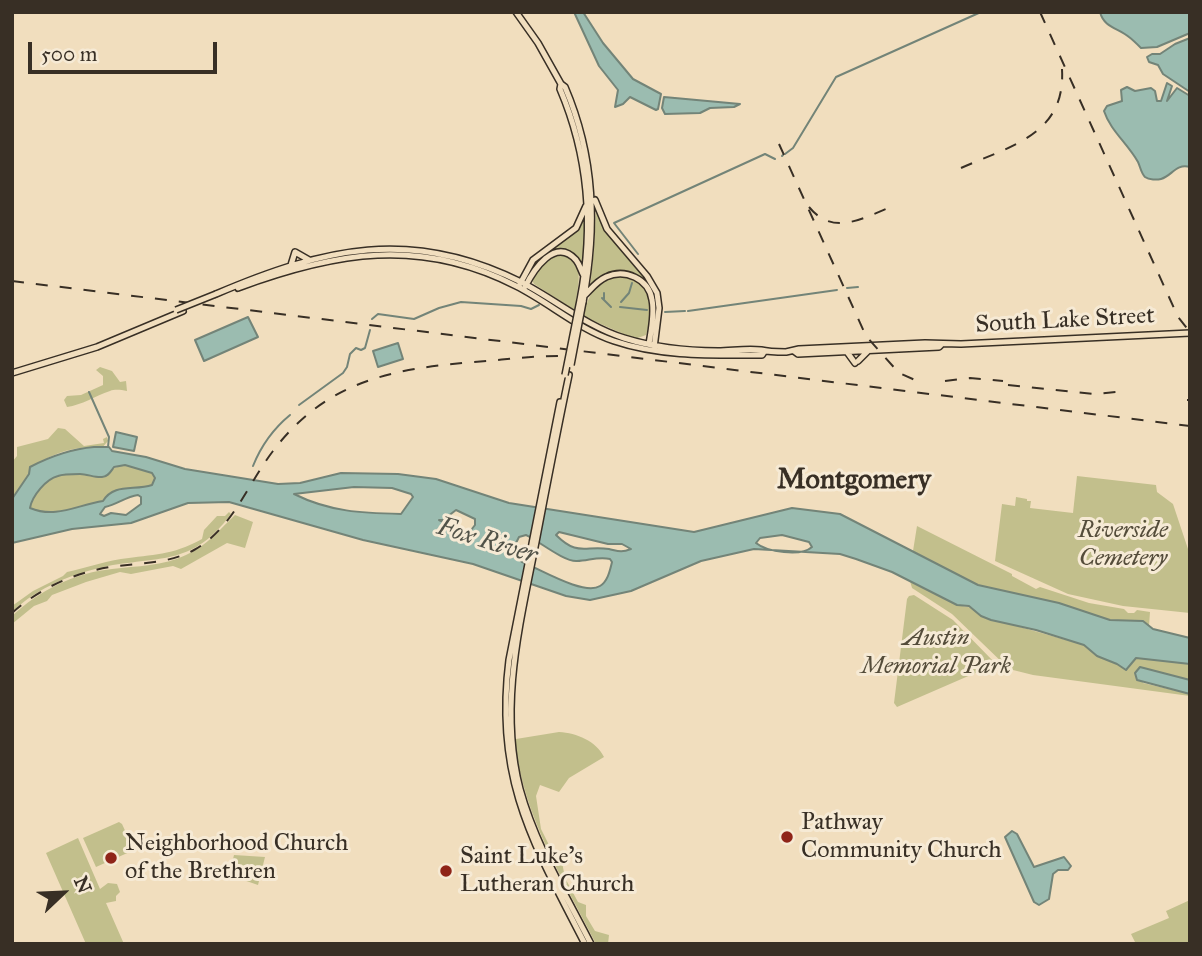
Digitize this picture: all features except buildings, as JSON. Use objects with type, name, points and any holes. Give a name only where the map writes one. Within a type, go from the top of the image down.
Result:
[{"type":"main road","points":[[516,12],[538,43],[561,84],[580,150],[588,203],[588,245],[583,299]]},
{"type":"main road","points":[[561,84],[565,87],[587,157],[592,194],[592,247],[509,660],[505,697],[511,768],[521,811],[532,841],[585,944]]},
{"type":"main road","points":[[592,194],[607,229],[647,276],[657,293],[659,308],[651,347]]},
{"type":"main road","points":[[522,286],[536,257],[576,228],[588,203]]},
{"type":"main road","points":[[12,373],[69,355],[290,265],[309,260],[362,251],[405,249],[454,257],[493,272]]},
{"type":"main road","points":[[290,265],[295,251],[309,260]]},
{"type":"main road","points":[[522,286],[539,263],[559,253],[574,258],[584,276]]},
{"type":"main road","points":[[219,294],[294,269],[335,259],[375,254],[435,257],[493,272]]},
{"type":"main road","name":"South Lake Street","points":[[493,272],[522,286],[589,331],[618,342],[651,347],[794,351],[798,354],[939,342],[941,345],[1190,333]]},
{"type":"main road","points":[[583,299],[597,282],[611,275],[627,274],[643,282],[650,291],[653,302],[651,347]]},
{"type":"main road","points":[[858,340],[867,348],[856,362],[847,349],[858,340]]},
{"type":"main road","points":[[523,597],[510,688],[515,768],[527,814],[538,841],[591,944]]},
{"type":"green space","points":[[596,208],[600,219],[646,278],[629,273],[616,274],[590,288]]},
{"type":"green space","points":[[585,215],[583,269],[567,252],[559,253],[542,259],[526,279],[524,278],[534,261],[580,225]]},
{"type":"green space","points":[[559,255],[567,257],[577,266],[579,278],[576,300],[586,306],[594,289],[605,279],[618,275],[630,277],[640,284],[647,296],[650,313],[646,335],[635,339],[587,318],[534,284],[531,278],[547,258]]},
{"type":"green space","points":[[100,367],[112,371],[120,382],[126,381],[127,391],[112,390],[67,407],[64,400],[67,396],[81,395],[103,385],[103,376],[96,370]]},
{"type":"green space","points":[[58,428],[65,429],[84,446],[104,443],[103,439],[107,437],[108,441],[101,449],[73,449],[30,467],[29,474],[12,499],[12,462],[17,456],[17,447],[48,439]]},
{"type":"green space","points":[[125,465],[152,473],[155,477],[152,485],[120,489],[103,501],[58,512],[30,508],[41,488],[54,477],[63,474],[96,474]]},
{"type":"green space","name":"Riverside Cemetery","points":[[1077,476],[1156,485],[1157,492],[1173,504],[1190,555],[1190,613],[1123,606],[1068,594],[995,561],[1002,504],[1015,506],[1016,497],[1031,501],[1030,508],[1073,513]]},
{"type":"green space","points":[[229,512],[231,514],[217,530],[190,550],[161,559],[108,566],[70,577],[33,595],[12,612],[12,606],[67,572],[191,545],[202,539],[204,530],[217,516],[225,516]]},
{"type":"green space","points":[[235,515],[253,522],[245,548],[227,543],[181,569],[173,566],[131,574],[120,572],[86,582],[52,595],[12,624],[12,616],[34,598],[58,584],[98,571],[177,559],[207,542]]},
{"type":"green space","points":[[917,526],[1036,589],[1040,587],[1089,603],[1124,609],[1128,613],[1137,610],[1150,612],[1149,626],[1143,621],[1110,620],[1059,603],[978,585],[913,551]]},
{"type":"green space","points":[[910,581],[957,605],[973,608],[981,616],[1084,645],[1097,656],[1128,669],[1136,658],[1190,664],[1190,680],[1140,667],[1143,683],[1190,696],[1033,675],[1009,669],[952,614],[912,588]]},
{"type":"green space","name":"Austin Memorial Park","points":[[914,595],[953,620],[996,664],[897,707],[894,703],[907,599]]},
{"type":"green space","points":[[559,732],[585,739],[596,746],[604,757],[569,778],[559,792],[540,785],[536,796],[541,829],[562,862],[565,878],[578,902],[586,905],[586,916],[595,931],[609,935],[608,944],[596,944],[558,871],[536,823],[520,771],[516,739]]},
{"type":"green space","points":[[119,822],[134,850],[96,867],[83,838]]},
{"type":"green space","points":[[78,838],[100,889],[108,883],[117,884],[120,892],[116,901],[106,903],[124,944],[86,944],[46,853]]},
{"type":"green space","points":[[234,855],[265,857],[258,885],[229,875]]},
{"type":"green space","points":[[1190,900],[1190,944],[1136,944],[1131,934],[1169,918],[1166,911]]},
{"type":"water","points":[[574,12],[583,12],[603,43],[633,79],[661,94],[658,109],[630,97],[615,107],[618,90],[599,66]]},
{"type":"water","points":[[1100,12],[1190,12],[1190,33],[1157,47],[1141,48],[1125,34],[1108,25]]},
{"type":"water","points":[[1190,38],[1190,92],[1163,74],[1158,65],[1149,62],[1147,57],[1160,54]]},
{"type":"water","points":[[1167,83],[1172,86],[1167,101],[1177,88],[1190,96],[1190,167],[1181,167],[1165,177],[1151,179],[1144,175],[1104,111],[1107,106],[1122,101],[1121,90],[1127,87],[1135,91],[1151,88],[1155,91],[1157,101],[1161,101]]},
{"type":"water","points":[[664,97],[740,104],[734,107],[710,108],[700,113],[665,114],[662,108]]},
{"type":"water","points":[[248,317],[258,337],[204,361],[195,340]]},
{"type":"water","points":[[398,343],[403,359],[378,367],[373,351]]},
{"type":"water","points":[[116,432],[137,437],[134,451],[113,447]]},
{"type":"water","name":"Fox River","points":[[109,447],[112,451],[146,457],[185,469],[278,484],[300,483],[341,473],[398,474],[436,479],[509,503],[694,532],[792,508],[840,514],[978,585],[1059,603],[1110,620],[1143,621],[1153,629],[1190,638],[1190,664],[1136,658],[1126,670],[1097,656],[1084,645],[991,620],[969,606],[957,605],[892,572],[840,554],[801,552],[812,547],[809,542],[782,535],[760,538],[756,543],[773,550],[754,549],[701,561],[631,591],[590,600],[566,596],[473,564],[363,540],[229,502],[188,503],[131,523],[72,529],[12,543],[12,499],[29,474],[30,467],[61,454],[85,448]],"holes":[[[125,465],[152,473],[155,478],[152,485],[119,490],[108,495],[103,501],[67,510],[49,512],[30,508],[40,489],[53,478],[75,474],[104,477],[114,467]],[[354,487],[392,488],[413,497],[401,514],[346,510],[294,494]],[[138,495],[141,497],[141,504],[126,515],[100,514],[105,507]],[[456,510],[475,519],[475,525],[468,534],[454,533],[449,525],[439,520]],[[559,532],[608,544],[622,544],[631,549],[582,549],[564,542],[556,535]],[[526,535],[572,560],[601,558],[610,559],[612,562],[603,584],[593,588],[584,587],[573,585],[522,562],[515,555],[514,547],[519,537]]]},
{"type":"water","points":[[1140,667],[1190,680],[1190,694],[1137,680],[1135,673]]},
{"type":"water","points":[[1012,831],[1017,834],[1034,867],[1064,857],[1071,866],[1068,870],[1058,870],[1053,874],[1049,899],[1039,905],[1034,902],[1005,837]]},
{"type":"waterway","points":[[785,154],[793,148],[836,77],[981,12]]},
{"type":"waterway","points":[[638,254],[614,223],[765,154],[775,159]]},
{"type":"waterway","points":[[621,302],[629,293],[632,283]]},
{"type":"waterway","points":[[847,288],[858,287]]},
{"type":"waterway","points":[[688,311],[837,290]]},
{"type":"waterway","points":[[604,293],[604,299]]},
{"type":"waterway","points":[[602,298],[611,307]]},
{"type":"waterway","points":[[372,319],[378,314],[414,319],[461,302],[531,309],[539,305]]},
{"type":"waterway","points":[[620,307],[647,310]]},
{"type":"waterway","points":[[665,312],[685,311]]},
{"type":"waterway","points":[[299,405],[343,373],[350,354],[356,348],[365,348],[370,330]]},
{"type":"waterway","points":[[89,392],[109,437],[108,447]]},
{"type":"waterway","points":[[253,466],[268,438],[290,415]]},
{"type":"railway","points":[[1040,12],[1178,317],[1190,332]]},
{"type":"railway","points":[[961,168],[1016,144],[1045,124],[1055,109],[1061,91],[1062,69]]},
{"type":"railway","points":[[779,144],[866,336],[899,373],[915,380]]},
{"type":"railway","points":[[809,207],[818,216],[836,223],[856,221],[886,209]]},
{"type":"railway","points":[[12,281],[1190,426]]},
{"type":"railway","points":[[12,613],[35,595],[74,576],[102,568],[166,560],[194,550],[208,541],[229,518],[273,451],[293,427],[338,394],[362,383],[415,369],[558,356]]},
{"type":"railway","points":[[945,381],[970,378],[1003,381]]},
{"type":"railway","points":[[1008,385],[1094,394],[1116,392]]},
{"type":"place","name":"Pathway Community Church","points":[[787,837]]},
{"type":"place","name":"Neighborhood Church of the Brethren","points":[[111,858]]},
{"type":"place","name":"Saint Luke's Lutheran Church","points":[[446,871]]},
{"type":"district","name":"Montgomery","points":[[854,481]]}]
